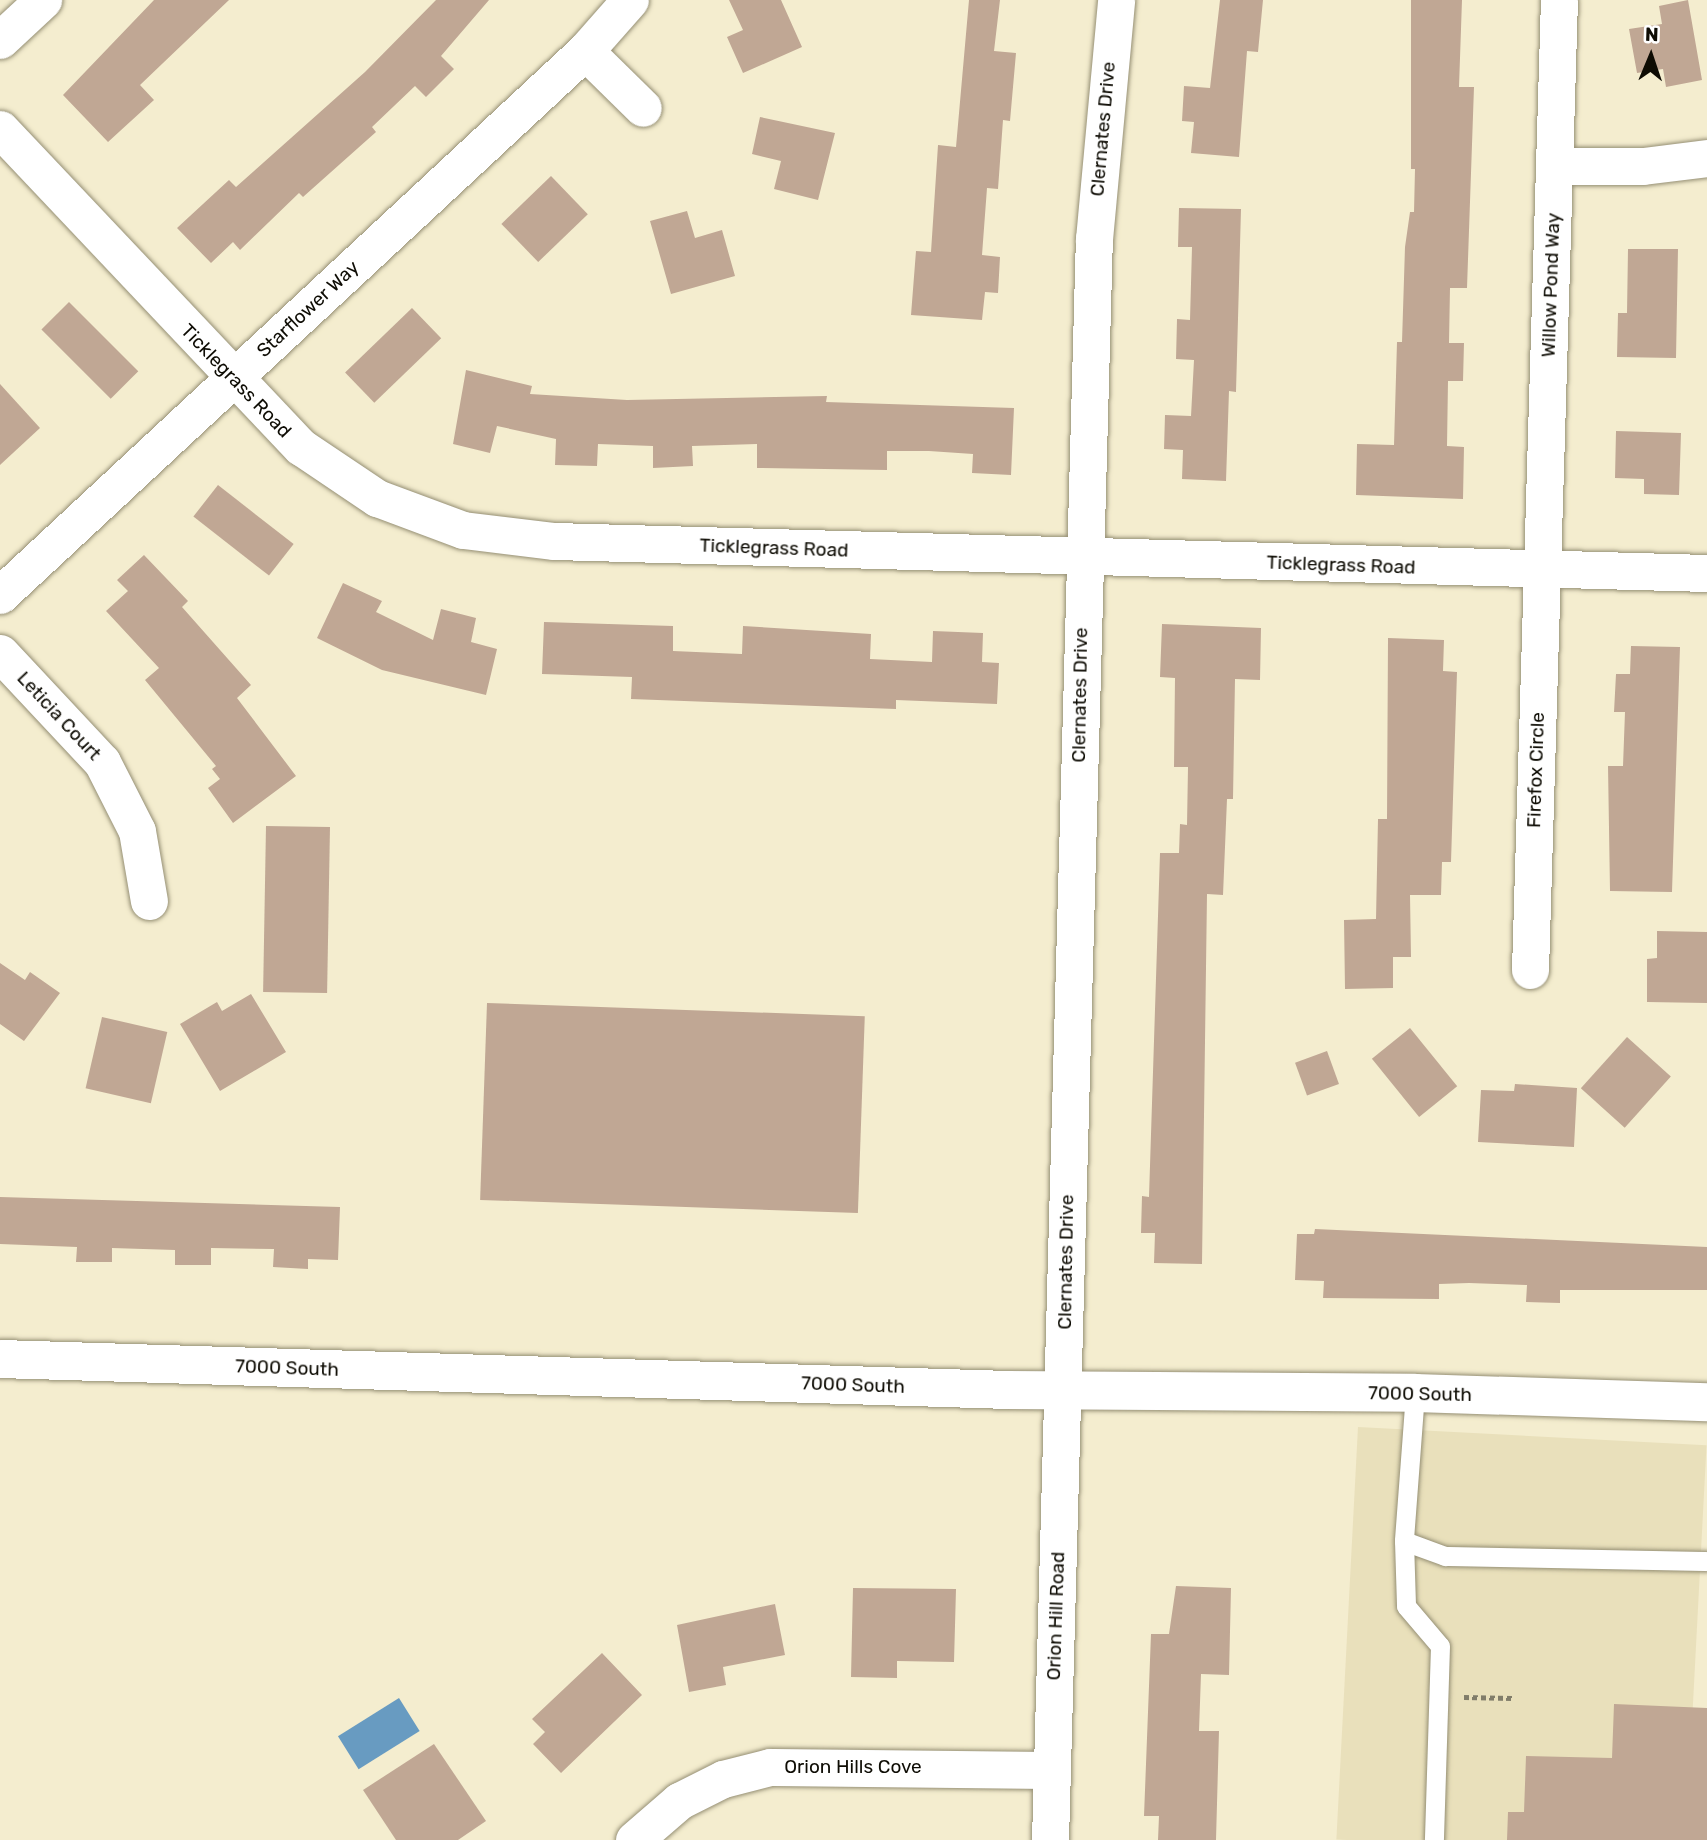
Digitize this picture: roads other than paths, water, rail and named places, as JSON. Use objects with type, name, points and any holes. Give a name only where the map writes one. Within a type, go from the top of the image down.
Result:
[{"type":"street","points":[[0,40],[43,0]]},
{"type":"street","name":"Starflower Way","points":[[0,595],[585,51],[630,0]]},
{"type":"street","name":"Clernates Drive","points":[[1063,1392],[1084,556],[1096,199],[1116,0]]},
{"type":"street","name":"Willow Pond Way","points":[[1543,570],[1559,0]]},
{"type":"street","points":[[585,51],[643,108]]},
{"type":"street","name":"Ticklegrass Road","points":[[0,129],[233,379],[301,447],[338,475],[377,498],[463,530],[554,541],[1707,573]]},
{"type":"street","points":[[1555,166],[1643,166],[1707,158]]},
{"type":"street","name":"Firefox Circle","points":[[1530,970],[1543,570]]},
{"type":"street","name":"Leticia Court","points":[[0,653],[102,762],[136,831],[149,901]]},
{"type":"street","name":"7000 South","points":[[0,1359],[1063,1392],[1415,1393],[1707,1402]]},
{"type":"street","name":"Orion Hill Road","points":[[1050,1840],[1063,1392]]},
{"type":"street","name":"Orion Hills Cove","points":[[634,1840],[679,1801],[723,1779],[770,1767],[1052,1770]]},
{"type":"lane","points":[[1415,1393],[1404,1541],[1406,1606],[1440,1646],[1434,1840]]},
{"type":"lane","points":[[1404,1541],[1445,1556],[1707,1561]]},
{"type":"water","points":[[399,1698],[420,1731],[359,1769],[338,1736]]}]
